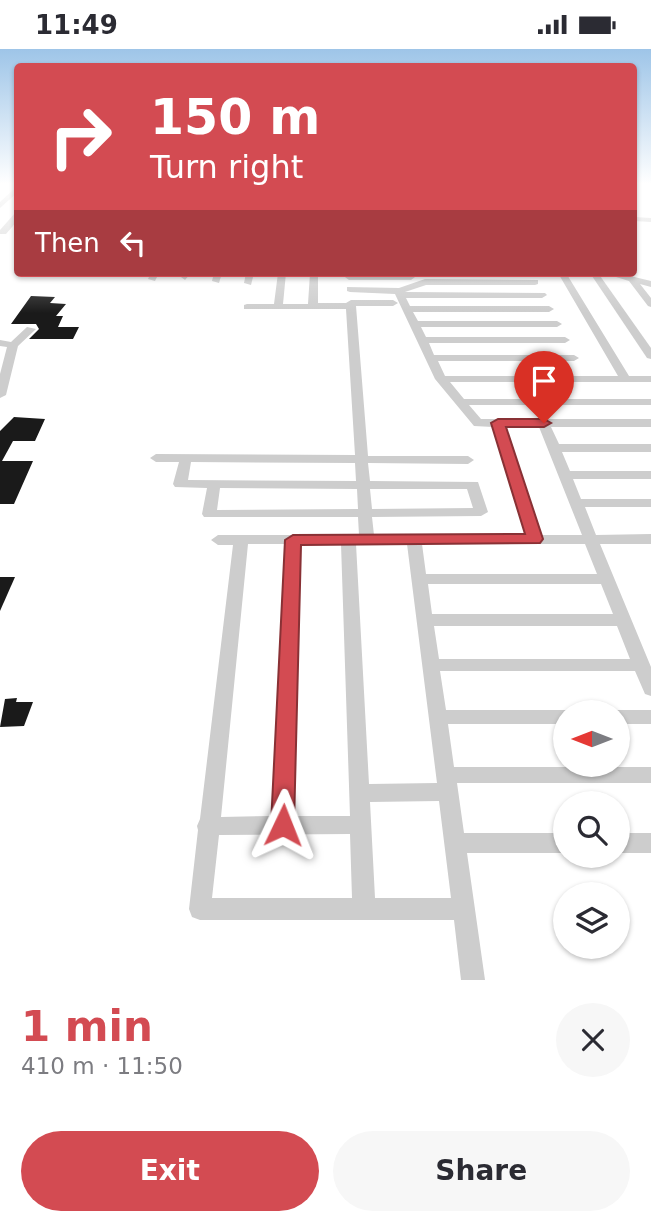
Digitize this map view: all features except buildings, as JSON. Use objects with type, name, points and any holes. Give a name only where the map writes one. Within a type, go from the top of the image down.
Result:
[{"type":"street","points":[[248,283],[249,277]]},
{"type":"street","points":[[278,307],[282,277]]},
{"type":"street","points":[[313,307],[314,277]]},
{"type":"street","points":[[349,277],[367,540]]},
{"type":"street","points":[[247,307],[351,305],[398,296],[425,282],[481,277],[532,277],[585,379]]},
{"type":"street","points":[[564,277],[625,379]]},
{"type":"street","points":[[597,277],[651,356]]},
{"type":"street","points":[[624,277],[651,284]]},
{"type":"street","points":[[632,279],[651,304]]},
{"type":"street","points":[[350,289],[398,296],[542,295]]},
{"type":"street","points":[[398,296],[441,379],[478,423],[651,423]]},
{"type":"street","points":[[407,309],[549,309]]},
{"type":"street","points":[[414,324],[557,324]]},
{"type":"street","points":[[0,395],[13,345],[31,330]]},
{"type":"street","points":[[422,340],[565,340]]},
{"type":"street","points":[[0,343],[13,345]]},
{"type":"street","points":[[430,358],[574,358]]},
{"type":"street","points":[[441,379],[651,379]]},
{"type":"street","points":[[459,402],[651,402]]},
{"type":"street","points":[[498,423],[535,539]]},
{"type":"street","points":[[544,423],[651,689]]},
{"type":"street","points":[[554,448],[651,448]]},
{"type":"street","points":[[156,458],[468,460]]},
{"type":"street","points":[[186,458],[180,484],[214,484],[364,485],[473,485],[481,512],[209,515],[214,484]]},
{"type":"street","points":[[565,475],[651,475]]},
{"type":"street","points":[[576,503],[651,503]]},
{"type":"street","points":[[218,540],[591,539],[649,544]]},
{"type":"street","points":[[241,540],[200,909],[464,909]]},
{"type":"street","points":[[283,825],[293,540]]},
{"type":"street","points":[[348,540],[364,908]]},
{"type":"street","points":[[414,540],[473,980]]},
{"type":"street","points":[[419,579],[606,579]]},
{"type":"street","points":[[425,620],[623,620]]},
{"type":"street","points":[[431,665],[641,665]]},
{"type":"street","points":[[438,717],[553,717]]},
{"type":"street","points":[[630,717],[651,717]]},
{"type":"street","points":[[359,793],[447,783],[651,775]]},
{"type":"street","points":[[208,825],[360,825]]},
{"type":"street","points":[[630,843],[651,842]]},
{"type":"street","points":[[455,843],[553,843]]},
{"type":"route","points":[[283,825],[293,540],[535,539],[498,423],[544,423]]}]
